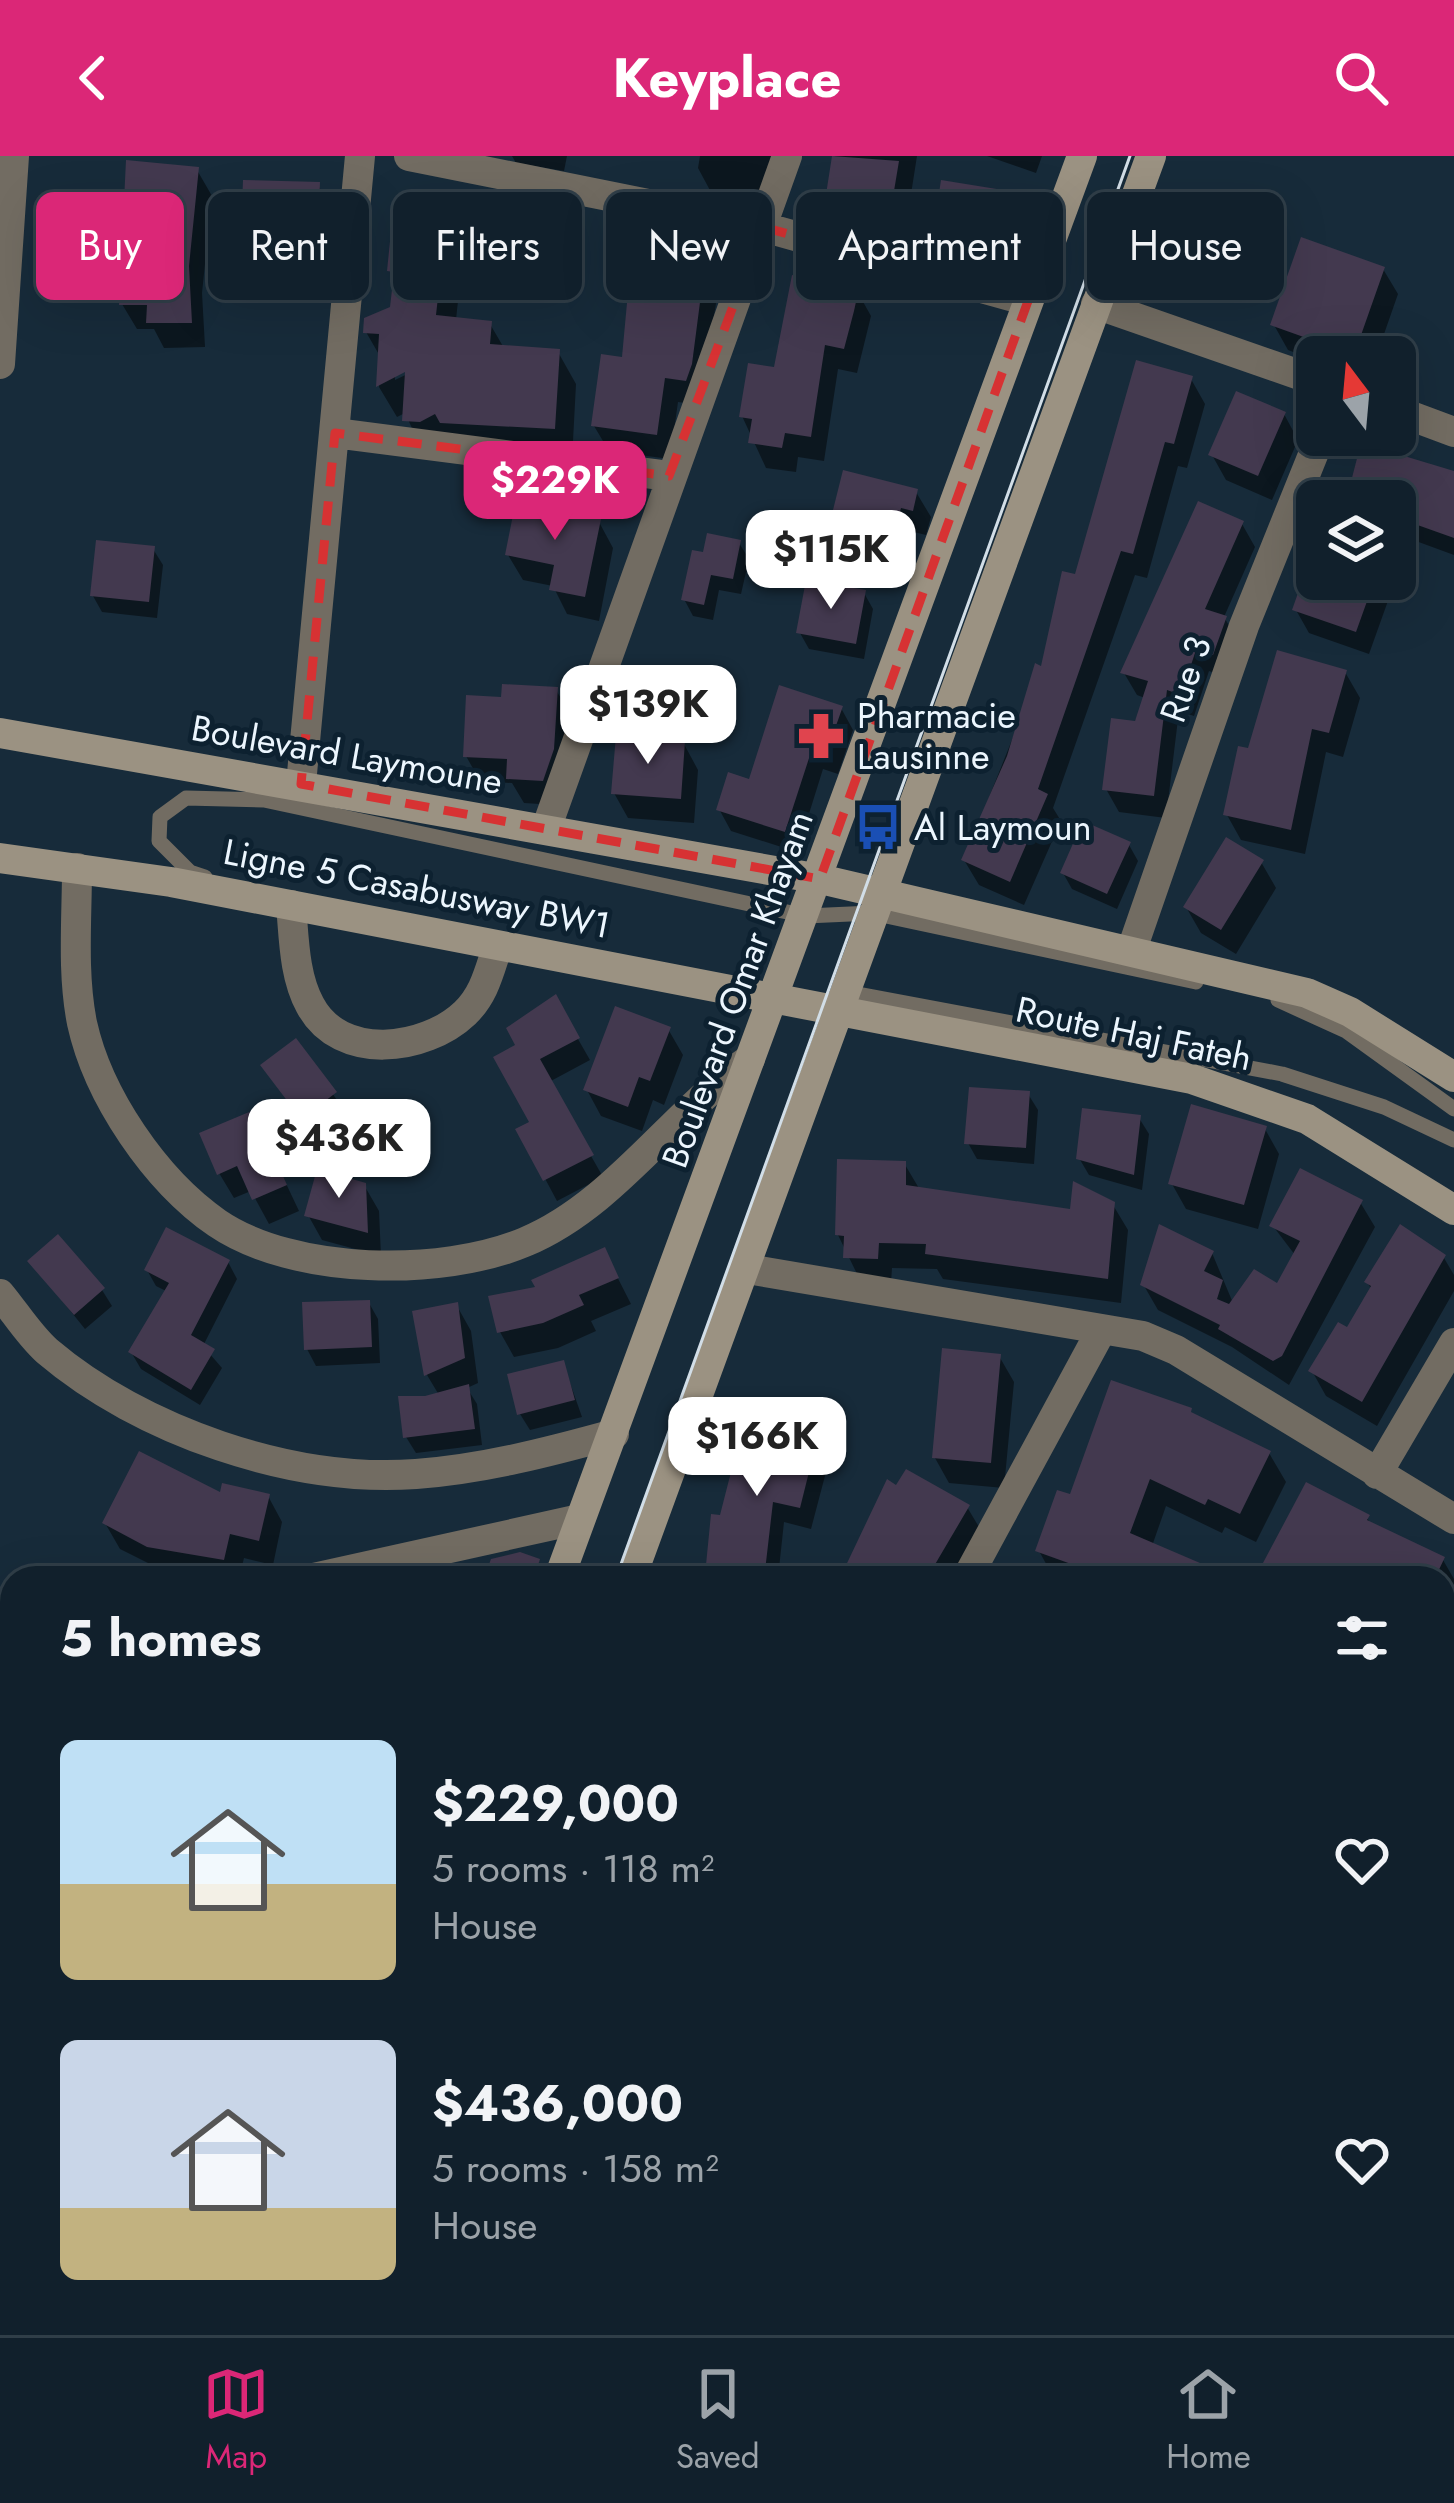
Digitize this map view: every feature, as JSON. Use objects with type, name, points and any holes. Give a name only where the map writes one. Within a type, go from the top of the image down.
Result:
[{"type":"street","points":[[0,364],[14,156]]},
{"type":"street","points":[[301,784],[360,156]]},
{"type":"street","points":[[409,156],[606,196]]},
{"type":"street","points":[[772,200],[787,156]]},
{"type":"street","name":"Boulevard Omar Khayam","points":[[563,1566],[820,879],[1082,156]]},
{"type":"street","points":[[636,1566],[1151,156]]},
{"type":"street","points":[[772,230],[1028,302]]},
{"type":"street","points":[[546,829],[735,300]]},
{"type":"street","points":[[1096,304],[1296,374]]},
{"type":"street","points":[[1416,418],[1454,432]]},
{"type":"street","points":[[334,433],[669,476]]},
{"type":"street","name":"Rue 3","points":[[1131,952],[1244,626],[1313,456]]},
{"type":"street","name":"Boulevard Laymoune","points":[[0,734],[820,879]]},
{"type":"street","points":[[0,858],[291,905],[497,948],[775,994]]},
{"type":"street","points":[[77,868],[82,1024],[107,1090],[150,1159],[218,1224],[292,1253],[373,1268],[458,1260],[526,1241],[596,1197],[750,1059]]},
{"type":"street","points":[[820,879],[876,903],[1131,952],[1307,993],[1350,1012],[1454,1077]]},
{"type":"street","points":[[291,905],[297,965],[310,1007],[331,1028],[359,1042],[391,1045],[430,1037],[462,1016],[482,994],[497,948]]},
{"type":"street","name":"Route Haj Fateh","points":[[775,994],[840,1002],[1192,1078],[1246,1094],[1307,1119],[1454,1210]]},
{"type":"street","points":[[747,1269],[1102,1329],[1176,1350],[1454,1519]]},
{"type":"street","points":[[0,1294],[45,1349],[127,1404],[231,1448],[329,1472],[413,1474],[499,1463],[614,1434]]},
{"type":"street","points":[[982,1566],[1102,1329]]},
{"type":"street","points":[[1377,1474],[1454,1343]]},
{"type":"street","points":[[396,1566],[580,1519]]},
{"type":"lane","name":"Ligne 5 Casabusway BW1","points":[[775,994],[236,886],[190,872],[159,842],[160,817],[186,798],[263,800],[806,916],[876,903],[1284,1002],[1346,1031],[1454,1109]]},
{"type":"lane","points":[[840,1002],[1282,1074],[1384,1107],[1454,1140]]},
{"type":"highlighted area","points":[[763,227],[1028,301],[820,879],[301,784],[335,433],[669,476]]},
{"type":"building","points":[[832,156],[899,161],[894,192],[826,192]]},
{"type":"building","points":[[126,160],[199,167],[189,266],[192,323],[146,323],[147,305],[119,305],[119,300],[184,300],[184,192],[124,192]]},
{"type":"building","points":[[243,180],[320,182],[320,192],[243,192]]},
{"type":"building","points":[[941,180],[1009,191],[1009,192],[939,192]]},
{"type":"building","points":[[393,212],[393,272],[387,271]]},
{"type":"building","points":[[1301,237],[1385,267],[1361,336],[1301,336],[1270,325],[1279,300],[1284,300],[1284,285]]},
{"type":"building","points":[[792,275],[796,276],[796,300],[856,300],[844,349],[825,345],[811,437],[785,433],[782,448],[748,443],[752,419],[739,417],[748,363],[774,367]]},
{"type":"building","points":[[393,281],[393,300],[438,300],[436,315],[492,321],[490,344],[560,349],[555,429],[440,423],[435,414],[420,422],[402,421],[405,372],[376,387],[379,334],[363,333],[364,318],[390,307]]},
{"type":"building","points":[[627,300],[700,300],[692,364],[686,381],[665,378],[657,435],[591,426],[601,354],[622,357]]},
{"type":"building","points":[[1136,360],[1193,376],[1174,444],[1165,442],[1133,554],[1121,551],[1038,789],[1048,794],[1010,882],[961,860],[1007,756],[1035,663],[1041,666],[1062,571],[1075,574]]},
{"type":"building","points":[[1236,391],[1286,412],[1258,476],[1208,455]]},
{"type":"building","points":[[1358,456],[1404,456],[1454,471],[1454,538],[1416,524],[1416,480],[1351,480]]},
{"type":"building","points":[[843,470],[918,489],[913,511],[901,508],[889,554],[826,538]]},
{"type":"building","points":[[517,495],[545,501],[544,508],[601,519],[585,597],[549,590],[554,565],[505,555]]},
{"type":"building","points":[[1198,501],[1244,521],[1205,609],[1227,616],[1213,655],[1196,650],[1181,695],[1167,690],[1154,796],[1102,790],[1111,718],[1135,721],[1148,681],[1120,673]]},
{"type":"building","points":[[707,533],[741,540],[733,579],[711,575],[704,605],[681,600],[692,550],[703,552]]},
{"type":"building","points":[[96,540],[155,546],[149,602],[90,596]]},
{"type":"building","points":[[806,580],[866,590],[856,644],[796,633]]},
{"type":"building","points":[[1296,599],[1367,600],[1356,632],[1292,610]]},
{"type":"building","points":[[1277,650],[1347,670],[1329,733],[1312,729],[1291,830],[1223,815],[1238,746],[1248,748]]},
{"type":"building","points":[[502,684],[558,687],[554,749],[543,781],[506,779],[507,759],[463,757],[466,695],[501,697]]},
{"type":"building","points":[[779,685],[843,706],[826,754],[812,749],[785,832],[716,810],[728,772],[749,779]]},
{"type":"building","points":[[616,735],[685,741],[681,799],[611,794]]},
{"type":"building","points":[[1083,821],[1131,842],[1107,894],[1060,873]]},
{"type":"building","points":[[1226,837],[1264,860],[1221,930],[1183,907]]},
{"type":"building","points":[[556,994],[580,1038],[540,1059],[594,1155],[543,1181],[515,1129],[529,1122],[493,1057],[515,1045],[506,1028]]},
{"type":"building","points":[[615,1006],[671,1027],[650,1081],[639,1077],[628,1107],[583,1090]]},
{"type":"building","points":[[296,1038],[337,1092],[301,1119],[260,1065]]},
{"type":"building","points":[[969,1087],[1030,1091],[1026,1148],[964,1144]]},
{"type":"building","points":[[1191,1104],[1267,1126],[1244,1205],[1168,1184]]},
{"type":"building","points":[[1082,1108],[1141,1115],[1134,1175],[1076,1159]]},
{"type":"building","points":[[254,1110],[269,1144],[256,1153],[275,1158],[287,1185],[252,1200],[237,1166],[217,1175],[199,1133]]},
{"type":"building","points":[[837,1159],[906,1161],[906,1185],[1070,1209],[1073,1181],[1115,1202],[1108,1279],[925,1254],[926,1244],[879,1243],[878,1259],[843,1258],[844,1236],[835,1235]]},
{"type":"building","points":[[1300,1168],[1363,1200],[1282,1356],[1273,1361],[1218,1329],[1220,1325],[1140,1285],[1159,1224],[1214,1251],[1204,1271],[1223,1280],[1217,1299],[1229,1304],[1254,1269],[1277,1283],[1300,1241],[1269,1226]]},
{"type":"building","points":[[317,1169],[366,1183],[368,1233],[304,1216]]},
{"type":"building","points":[[1400,1224],[1446,1255],[1362,1402],[1308,1371],[1338,1322],[1347,1327],[1371,1286],[1364,1282]]},
{"type":"building","points":[[166,1227],[230,1260],[191,1335],[215,1349],[191,1390],[128,1352],[169,1283],[144,1270]]},
{"type":"building","points":[[58,1234],[105,1288],[74,1315],[27,1261]]},
{"type":"building","points":[[605,1247],[619,1278],[579,1295],[584,1305],[543,1323],[497,1333],[488,1296],[535,1287],[531,1280]]},
{"type":"building","points":[[370,1300],[372,1347],[304,1350],[302,1302]]},
{"type":"building","points":[[458,1302],[465,1358],[424,1376],[412,1311]]},
{"type":"building","points":[[942,1348],[1001,1354],[991,1463],[932,1458]]},
{"type":"building","points":[[564,1360],[575,1400],[517,1415],[507,1374]]},
{"type":"building","points":[[1111,1380],[1192,1408],[1191,1412],[1271,1451],[1240,1514],[1208,1499],[1205,1505],[1150,1479],[1130,1533],[1207,1566],[1077,1566],[1035,1551],[1057,1490],[1070,1494]]},
{"type":"building","points":[[469,1384],[475,1429],[403,1438],[398,1396],[425,1396]]},
{"type":"building","points":[[742,1429],[815,1448],[800,1508],[773,1502],[766,1566],[706,1565],[711,1514],[720,1515]]},
{"type":"building","points":[[139,1451],[220,1492],[222,1483],[270,1494],[259,1541],[230,1534],[224,1560],[147,1547],[102,1523]]},
{"type":"building","points":[[906,1469],[970,1505],[934,1566],[846,1566],[887,1479],[896,1485]]},
{"type":"building","points":[[1306,1482],[1370,1515],[1367,1520],[1445,1557],[1441,1566],[1261,1566]]},
{"type":"building","points":[[520,1552],[540,1559],[538,1566],[488,1566],[491,1559]]},
{"type":"tram line","points":[[620,1566],[1130,156]]},
{"type":"place","name":"Pharmacie Lausinne","points":[[821,736]]},
{"type":"place","name":"Al Laymoun","points":[[878,827]]}]
